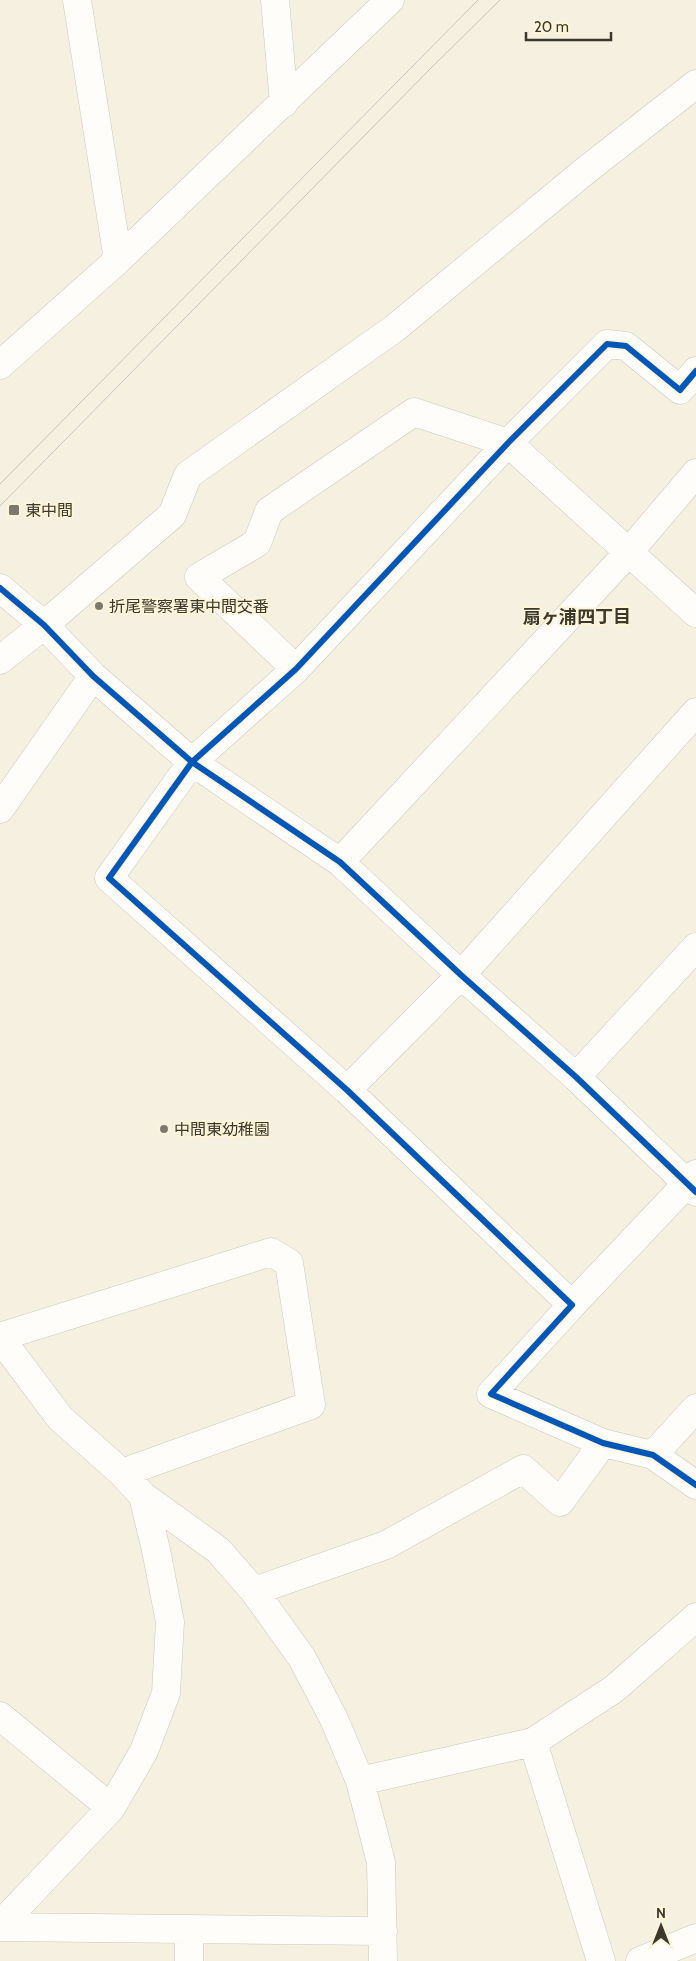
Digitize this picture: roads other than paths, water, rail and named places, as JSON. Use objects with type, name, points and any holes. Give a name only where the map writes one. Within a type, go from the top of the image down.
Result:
[{"type":"street","points":[[77,0],[118,260]]},
{"type":"street","points":[[275,0],[284,103]]},
{"type":"street","points":[[0,365],[118,260],[390,0]]},
{"type":"street","points":[[0,660],[44,625],[172,515],[188,475],[395,328],[585,171],[696,84]]},
{"type":"street","points":[[572,1305],[347,1090],[109,878],[192,762],[296,669],[508,443],[607,344],[626,346],[680,390],[696,371]]},
{"type":"street","points":[[296,669],[199,577],[257,543],[269,511],[414,412],[508,443],[696,613]]},
{"type":"street","points":[[340,862],[628,553],[696,473]]},
{"type":"street","points":[[0,588],[44,625],[92,676],[192,762],[340,862],[460,975],[693,1183],[572,1305],[491,1394],[603,1443],[653,1455],[696,1485]]},
{"type":"street","points":[[0,809],[92,676]]},
{"type":"street","points":[[347,1090],[460,975],[696,712]]},
{"type":"street","points":[[576,1077],[696,947]]},
{"type":"street","points":[[122,1473],[311,1405],[289,1263],[271,1252],[0,1338],[60,1418],[122,1473],[143,1496],[218,1550],[254,1591],[302,1658],[334,1719],[360,1781],[381,1862],[383,1961]]},
{"type":"street","points":[[653,1455],[696,1408]]},
{"type":"street","points":[[254,1591],[386,1545],[523,1469],[560,1502],[603,1443]]},
{"type":"street","points":[[0,1926],[111,1808],[144,1751],[166,1693],[170,1622],[143,1496]]},
{"type":"street","points":[[360,1781],[533,1742],[614,1689],[696,1617]]},
{"type":"street","points":[[0,1716],[111,1808]]},
{"type":"street","points":[[533,1742],[601,1961]]},
{"type":"street","points":[[0,1926],[383,1932]]},
{"type":"street","points":[[189,1930],[189,1961]]},
{"type":"street","points":[[640,1961],[696,1938]]},
{"type":"tram line","points":[[0,484],[478,0]]},
{"type":"tram line","points":[[0,506],[500,0]]},
{"type":"place","name":"東中間","points":[[14,510]]},
{"type":"place","name":"折尾警察署東中間交番","points":[[99,606]]},
{"type":"place","name":"中間東幼稚園","points":[[164,1129]]},
{"type":"district","name":"扇ヶ浦四丁目","points":[[577,617]]}]
